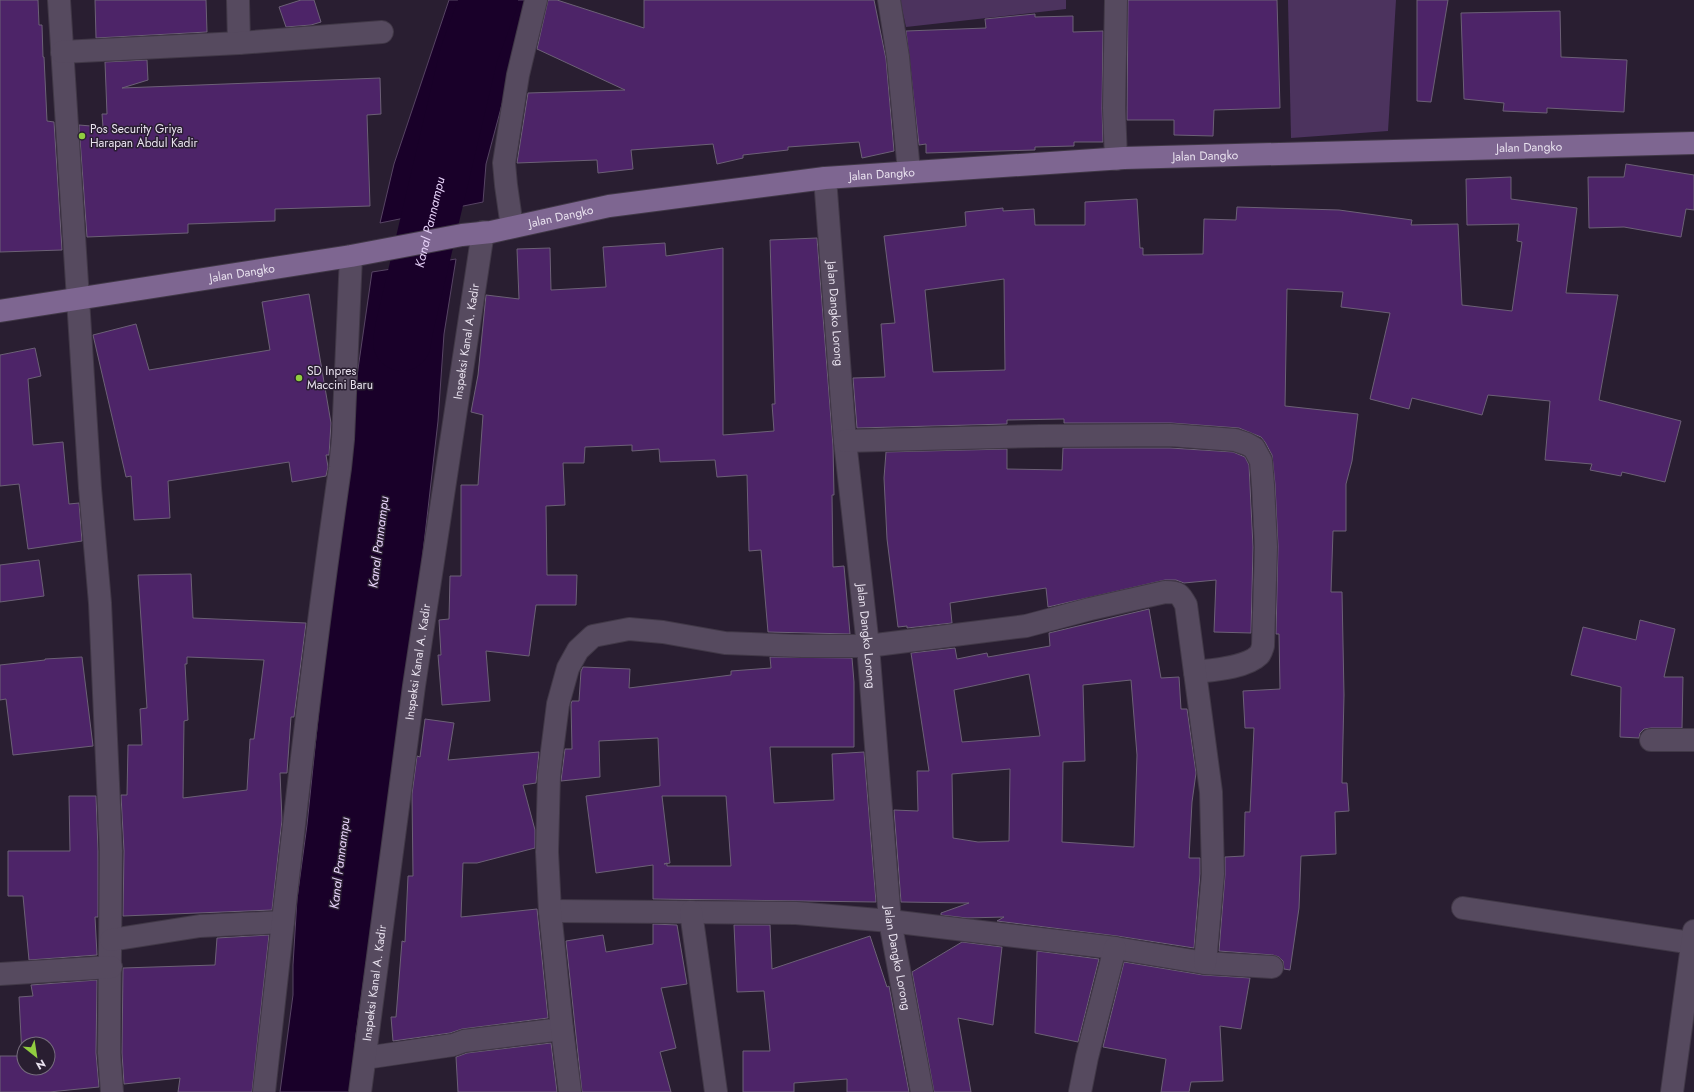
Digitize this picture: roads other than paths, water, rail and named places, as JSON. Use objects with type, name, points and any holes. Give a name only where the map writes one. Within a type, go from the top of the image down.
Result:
[{"type":"main road","name":"Jalan Dangko","points":[[0,311],[359,254],[512,227],[609,206],[825,178],[910,171],[1116,159],[1694,143]]},
{"type":"street","points":[[59,0],[90,488],[100,603],[110,851],[111,967],[109,1053],[112,1092]]},
{"type":"street","points":[[238,0],[239,43]]},
{"type":"street","points":[[512,227],[504,163],[518,75],[536,0]]},
{"type":"street","points":[[889,0],[898,57],[910,171]]},
{"type":"street","points":[[1116,0],[1114,108],[1116,159]]},
{"type":"street","points":[[62,52],[239,43],[382,32]]},
{"type":"street","name":"Jalan Dangko Lorong","points":[[825,178],[845,441],[868,646],[890,921],[922,1092]]},
{"type":"street","name":"Inspeksi Kanal A. Kadir","points":[[360,1092],[472,234]]},
{"type":"street","points":[[264,1092],[311,677],[342,446],[359,254]]},
{"type":"street","points":[[845,441],[1040,436],[1170,435],[1236,440],[1254,448],[1261,461],[1264,501],[1266,547],[1264,646],[1260,655],[1246,662],[1226,668],[1195,672]]},
{"type":"street","points":[[570,1092],[550,911],[547,852],[549,774],[558,704],[568,668],[578,650],[593,636],[628,629],[664,632],[725,643],[801,646],[868,646],[1026,626],[1090,609],[1166,592],[1175,592],[1181,596],[1186,605],[1211,792],[1213,874],[1205,963]]},
{"type":"street","points":[[1652,740],[1694,740]]},
{"type":"street","points":[[1463,908],[1693,937],[1672,1092]]},
{"type":"street","points":[[550,911],[796,913],[890,921],[1115,948],[1205,963],[1272,967]]},
{"type":"street","points":[[690,912],[716,1092]]},
{"type":"street","points":[[110,940],[200,926],[283,922]]},
{"type":"street","points":[[1080,1092],[1087,1057],[1115,948]]},
{"type":"street","points":[[0,974],[111,967]]},
{"type":"street","points":[[364,1058],[453,1045],[464,1040],[562,1029]]},
{"type":"water","points":[[449,0],[530,0],[486,164],[483,202],[380,223],[394,164]]},
{"type":"water","points":[[456,259],[444,334],[438,421],[419,588],[356,1035],[351,1092],[280,1092],[293,995],[293,965],[297,899],[307,825],[358,369],[372,272]]},
{"type":"waterway","name":"Kanal Pannampu","points":[[402,342],[469,54],[489,0]]},
{"type":"place","name":"Pos Security Griya Harapan Abdul Kadir","points":[[82,136]]},
{"type":"place","name":"SD Inpres Maccini Baru","points":[[299,378]]}]
